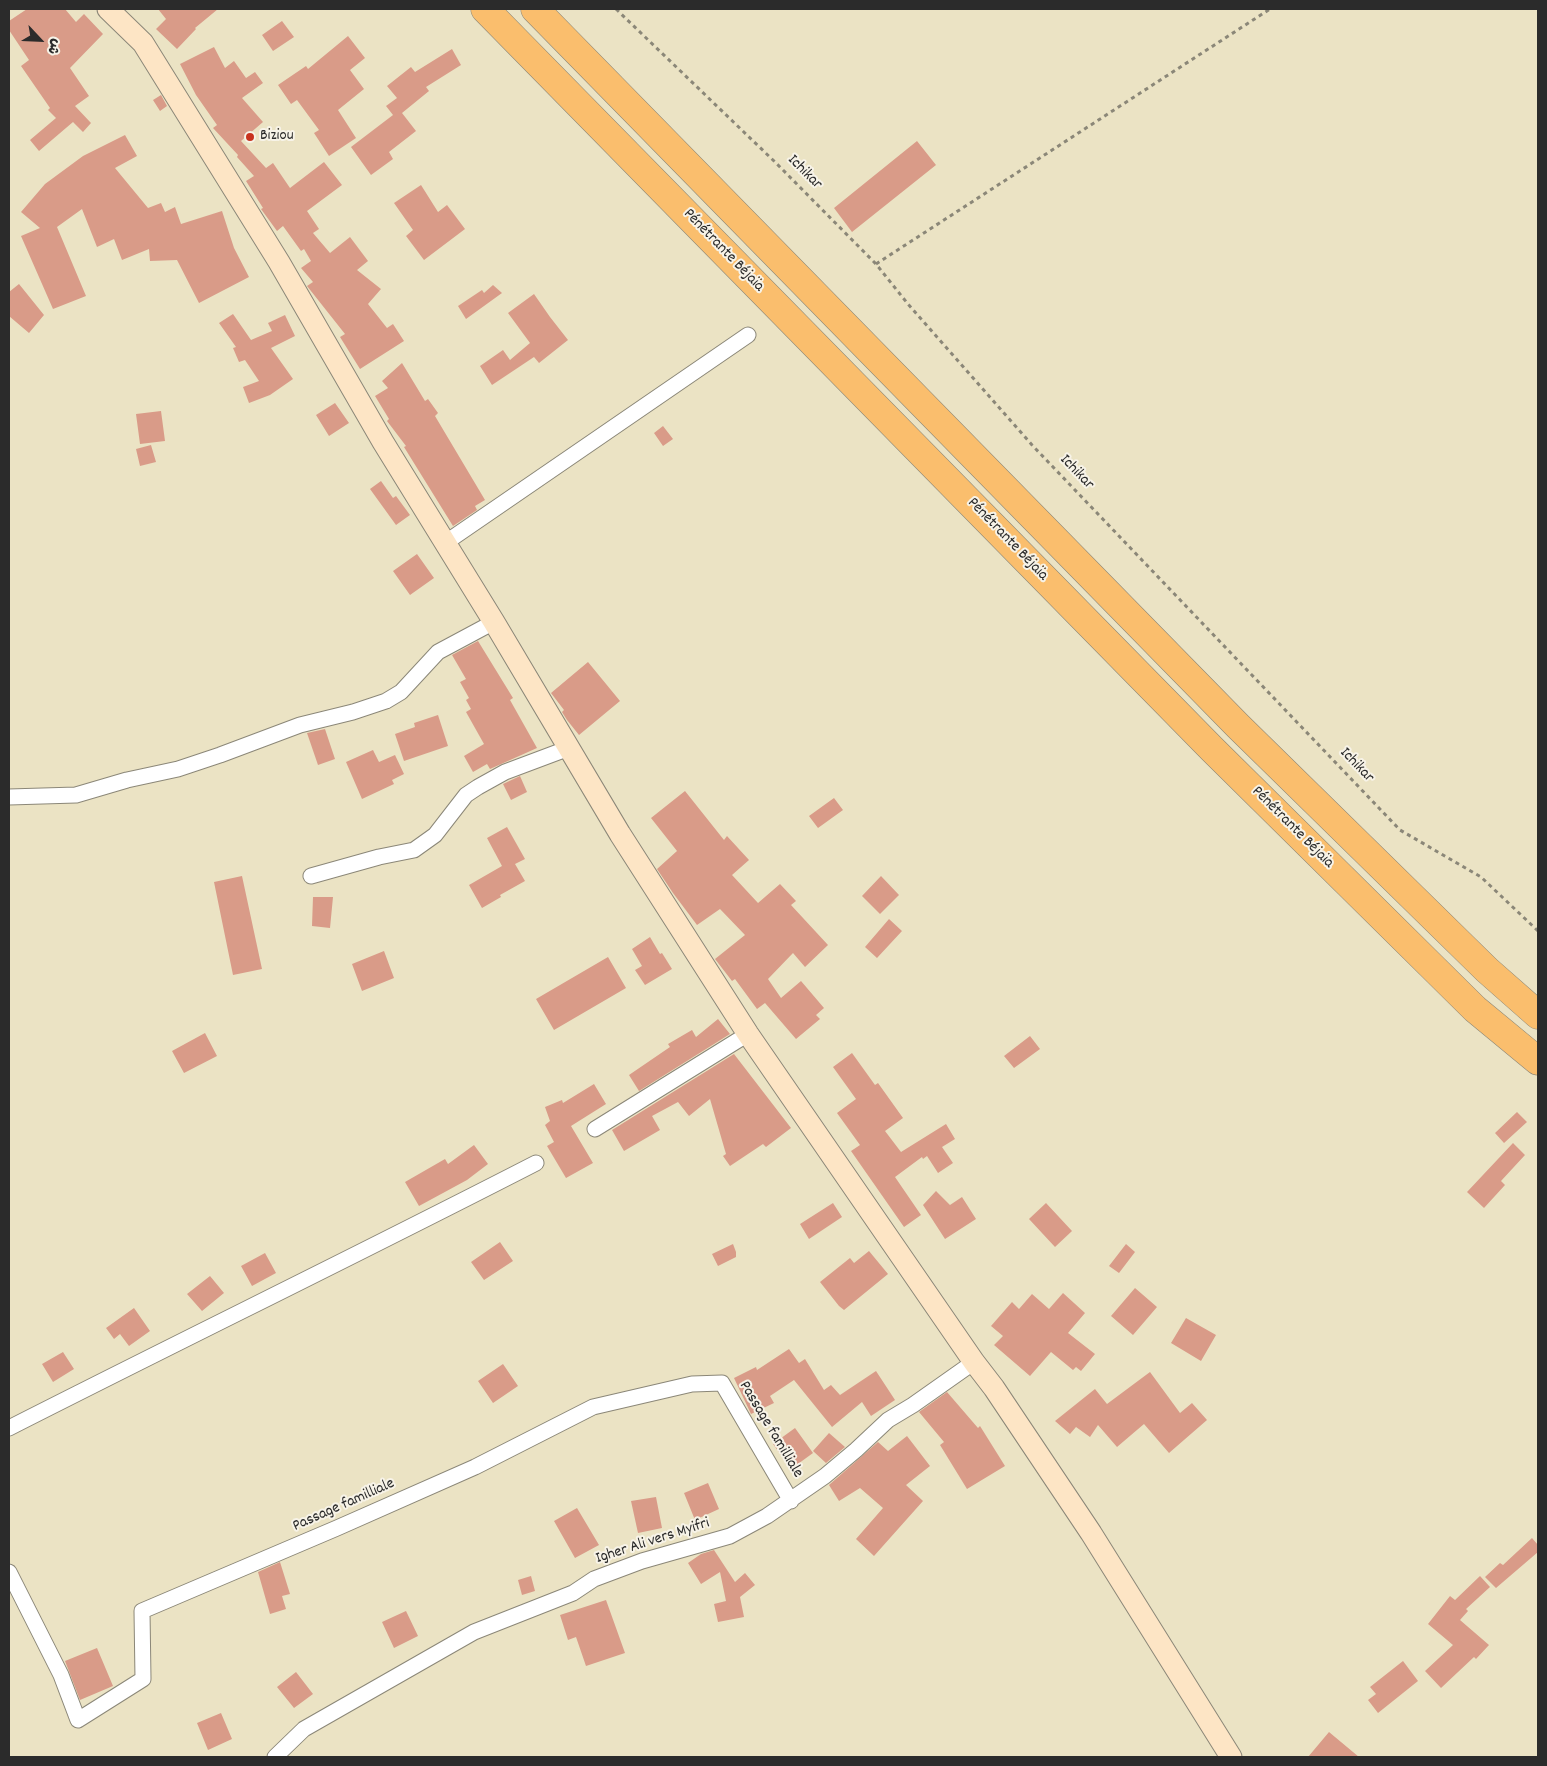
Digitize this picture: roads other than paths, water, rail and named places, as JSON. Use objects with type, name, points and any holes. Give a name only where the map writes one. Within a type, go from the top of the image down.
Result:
[{"type":"highway","name":"Pénétrante Béjaïa","points":[[485,9],[1219,756],[1475,1008],[1538,1061]]},
{"type":"highway","points":[[535,9],[1238,726],[1487,970],[1538,1015]]},
{"type":"main road","points":[[108,9],[143,43],[279,262],[383,442],[494,622],[620,834],[748,1034],[974,1362],[994,1388],[1091,1533],[1231,1757]]},
{"type":"street","points":[[445,543],[748,335]]},
{"type":"street","points":[[9,797],[76,795],[128,780],[178,770],[300,725],[353,712],[386,700],[400,692],[438,652],[494,622]]},
{"type":"street","points":[[311,876],[378,857],[414,850],[435,835],[466,796],[478,787],[505,772],[569,748]]},
{"type":"street","points":[[595,1129],[748,1034]]},
{"type":"street","points":[[9,1428],[192,1335],[396,1235],[536,1162]]},
{"type":"street","name":"Igher Ali vers Myifri","points":[[275,1757],[304,1729],[474,1632],[573,1593],[594,1579],[642,1561],[730,1536],[767,1516],[825,1476],[888,1420],[913,1405],[974,1362]]},
{"type":"street","name":"Passage familliale","points":[[9,1572],[61,1675],[78,1720],[143,1679],[142,1611],[337,1528],[475,1466],[593,1406],[692,1384],[722,1383],[791,1501]]},
{"type":"place","name":"Biziou","points":[[250,137]]}]
